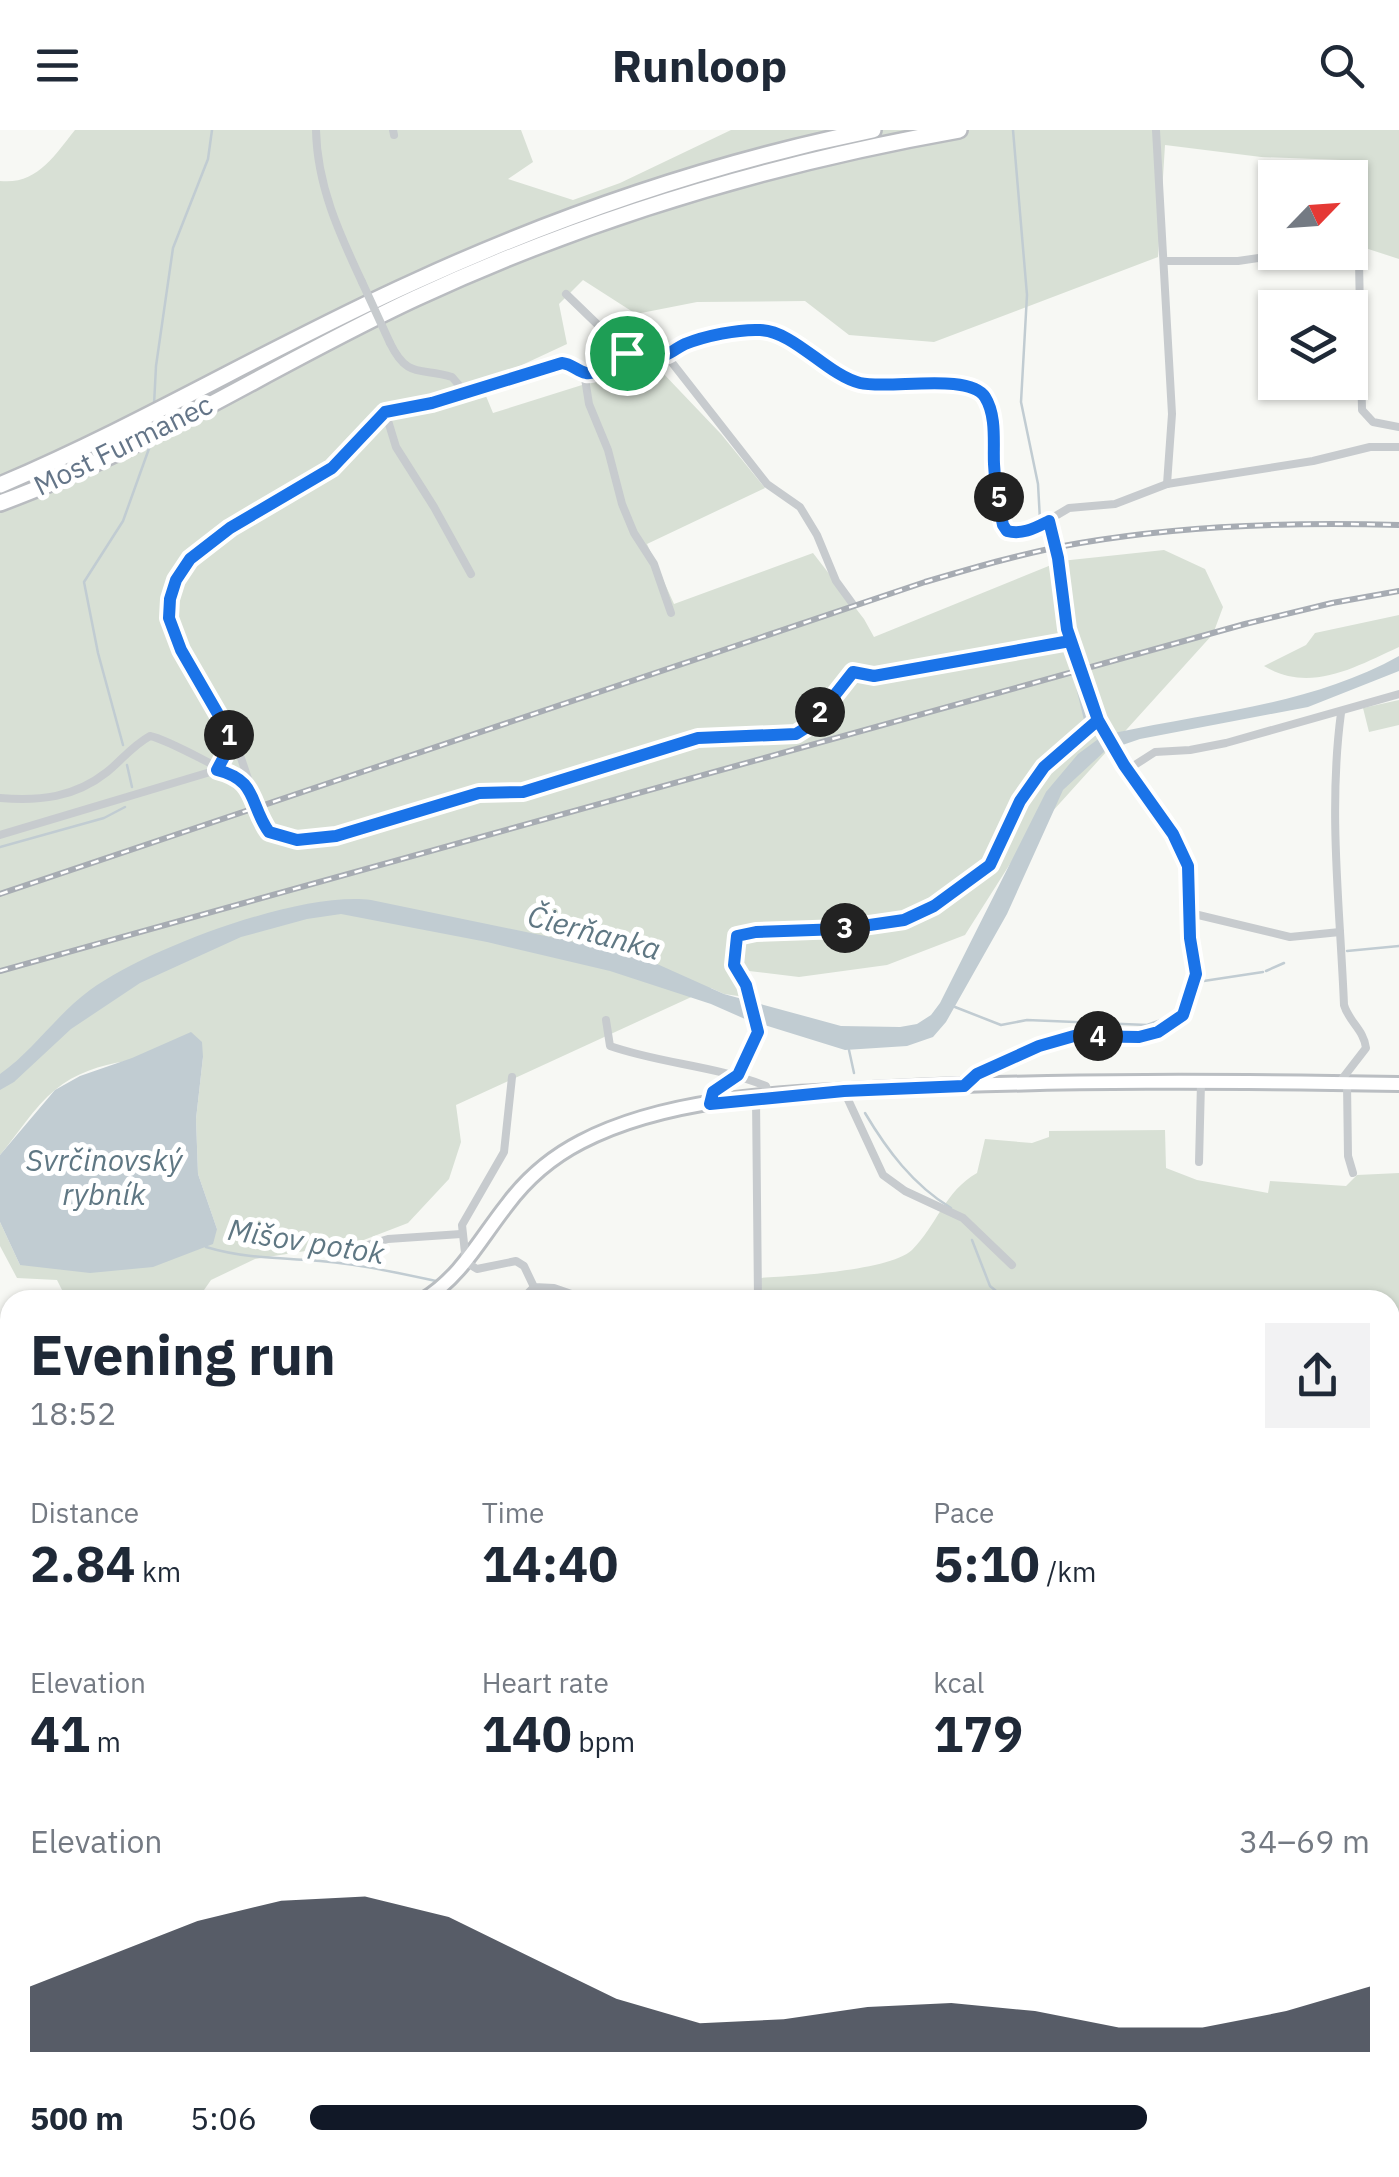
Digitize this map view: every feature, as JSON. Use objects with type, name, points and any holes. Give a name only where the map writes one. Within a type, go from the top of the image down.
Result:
[{"type":"highway","points":[[241,377],[412,283],[539,230],[717,170],[872,130]]},
{"type":"highway","points":[[241,377],[418,297],[578,232],[793,165],[959,130]]},
{"type":"highway","name":"Most Furmanec","points":[[0,485],[241,377]]},
{"type":"highway","name":"Most Furmanec","points":[[0,503],[129,445],[241,377]]},
{"type":"main road","points":[[437,1290],[466,1262],[514,1195],[556,1157],[628,1122],[710,1104],[844,1091],[964,1086],[1399,1084]]},
{"type":"street","points":[[316,130],[329,206],[396,356],[420,374],[446,374],[458,381],[465,392]]},
{"type":"street","points":[[1156,130],[1172,414],[1167,484]]},
{"type":"street","points":[[1165,261],[1238,261],[1278,255],[1359,262],[1362,410],[1373,422],[1399,427]]},
{"type":"street","points":[[566,294],[627,353],[666,355],[707,338],[763,330],[806,349],[834,371],[860,383],[971,386],[985,397],[992,420],[1003,525],[1007,531],[1030,531],[1069,508],[1116,504],[1167,484],[1312,462],[1370,447],[1399,447]]},
{"type":"street","points":[[627,353],[592,374],[569,362],[562,363],[432,403],[385,412],[332,468],[230,528],[190,559],[176,580],[169,618],[181,650],[241,758],[263,824],[278,837],[297,840],[336,836],[479,793],[523,792],[698,738],[796,734],[812,724],[853,672],[874,676],[1070,641]]},
{"type":"street","points":[[666,355],[767,484],[800,507],[817,535],[836,581],[852,603]]},
{"type":"street","points":[[584,372],[589,404],[608,450],[622,504],[634,533],[651,558],[671,613]]},
{"type":"street","points":[[385,412],[402,458],[471,574]]},
{"type":"street","points":[[964,1086],[977,1074],[1039,1046],[1074,1036],[1139,1037],[1172,1024],[1183,1015],[1196,974],[1188,866],[1173,834],[1125,768],[1098,720],[1070,641],[1049,521]]},
{"type":"street","points":[[1125,768],[1155,752],[1226,743],[1399,694]]},
{"type":"street","points":[[1341,713],[1335,818],[1344,1005],[1347,1016],[1361,1031],[1366,1048],[1343,1083],[1348,1156],[1353,1173]]},
{"type":"street","points":[[710,1104],[713,1092],[738,1075],[758,1032],[746,985],[734,965],[737,936],[842,929],[904,920],[934,906],[990,865],[1020,801],[1044,767],[1098,720]]},
{"type":"street","points":[[0,836],[217,770],[226,753],[229,733]]},
{"type":"street","points":[[0,798],[28,800],[81,790],[150,736],[165,738],[217,770],[230,773],[251,790]]},
{"type":"street","points":[[1190,913],[1290,937],[1340,932]]},
{"type":"street","points":[[606,1020],[610,1046],[738,1075],[766,1086],[758,1290]]},
{"type":"street","points":[[512,1077],[504,1152],[475,1199],[461,1234],[466,1262],[477,1268],[516,1261],[524,1266],[534,1288]]},
{"type":"street","points":[[1200,1162],[1201,1082]]},
{"type":"street","points":[[844,1091],[883,1175],[905,1191],[963,1218],[1012,1265]]},
{"type":"street","points":[[364,1246],[388,1239],[461,1234]]},
{"type":"street","points":[[532,1290],[560,1290]]},
{"type":"shaded area","points":[[75,130],[521,130],[533,162],[508,179],[573,200],[620,183],[731,130],[1399,130],[1399,259],[1368,249],[1368,160],[1261,157],[1165,145],[1158,257],[934,342],[849,335],[805,301],[697,302],[636,314],[583,280],[559,304],[567,344],[481,384],[493,413],[582,385],[659,369],[721,434],[765,488],[647,544],[674,604],[813,553],[874,637],[1061,561],[1164,550],[1205,569],[1223,607],[1213,634],[1022,845],[965,935],[887,965],[799,977],[749,971],[737,976],[745,997],[711,988],[456,1105],[461,1142],[449,1179],[408,1223],[356,1243],[255,1259],[211,1280],[204,1290],[62,1290],[57,1280],[17,1278],[0,1246],[0,1222],[20,1265],[217,1229],[198,1174],[196,1119],[203,1057],[126,1061],[71,1079],[40,1105],[0,1155],[0,181],[24,178],[44,167]]},
{"type":"shaded area","points":[[1399,615],[1399,647],[1349,669],[1298,678],[1264,666],[1306,645],[1315,633]]},
{"type":"shaded area","points":[[1399,700],[1399,725],[1369,732],[1363,708]]},
{"type":"shaded area","points":[[1165,1130],[1166,1168],[1197,1180],[1268,1193],[1270,1181],[1346,1186],[1357,1175],[1399,1173],[1399,1290],[758,1290],[759,1278],[862,1268],[900,1257],[912,1250],[957,1189],[977,1173],[985,1139],[1032,1143],[1049,1137],[1049,1131]]},
{"type":"water","points":[[1399,656],[1399,671],[1308,707],[1140,739],[1105,751],[1063,790],[1007,914],[946,1022],[933,1037],[907,1046],[845,1050],[610,971],[341,914],[241,937],[140,983],[71,1029],[14,1082],[0,1090],[0,1074],[78,1000],[116,974],[226,926],[305,904],[341,900],[371,900],[637,955],[724,994],[841,1026],[917,1024],[940,1003],[1046,792],[1078,754],[1101,737],[1114,733],[1296,696],[1365,673]]},
{"type":"water","name":"Svrčinovský rybník","points":[[191,1032],[202,1042],[196,1119],[198,1174],[217,1229],[213,1244],[153,1267],[90,1273],[20,1265],[0,1222],[0,1155],[55,1090],[80,1076]]},
{"type":"waterway","points":[[154,405],[173,248],[208,159],[212,130]]},
{"type":"waterway","points":[[1013,130],[1027,295],[1021,402],[1038,484],[1040,520]]},
{"type":"waterway","points":[[123,745],[84,582],[123,521],[151,443]]},
{"type":"waterway","points":[[1057,583],[1061,636]]},
{"type":"waterway","points":[[1064,647],[1072,667]]},
{"type":"waterway","points":[[1075,678],[1086,723]]},
{"type":"waterway","points":[[127,765],[132,787]]},
{"type":"waterway","points":[[0,847],[104,818],[125,807]]},
{"type":"waterway","points":[[1347,951],[1399,946]]},
{"type":"waterway","points":[[1266,971],[1284,963]]},
{"type":"waterway","points":[[1197,982],[1263,972]]},
{"type":"waterway","points":[[955,1007],[1001,1025],[1027,1020],[1147,1025],[1175,1015],[1187,985]]},
{"type":"waterway","points":[[849,1050],[854,1073]]},
{"type":"waterway","points":[[865,1113],[902,1166],[951,1208]]},
{"type":"waterway","points":[[972,1240],[995,1290]]},
{"type":"waterway","name":"Mišov potok","points":[[206,1247],[255,1256],[355,1265],[436,1281]]},
{"type":"railway","points":[[0,894],[925,582],[1002,560],[1080,543],[1199,529],[1399,525]]},
{"type":"railway","points":[[0,971],[1245,624],[1399,591]]},
{"type":"route","points":[[627,353],[592,374],[569,362],[562,363],[432,403],[385,412],[332,468],[230,528],[190,559],[176,580],[169,618],[181,650],[229,733],[226,753],[217,770],[230,773],[251,790],[269,832],[297,840],[336,836],[479,793],[523,792],[698,738],[796,734],[812,724],[853,672],[874,676],[1070,641],[1098,720],[1044,767],[1020,801],[990,865],[934,906],[904,920],[842,929],[745,932],[737,936],[734,965],[746,985],[758,1032],[738,1075],[713,1092],[710,1104],[844,1091],[964,1086],[977,1074],[1039,1046],[1074,1036],[1139,1037],[1158,1032],[1183,1015],[1196,974],[1190,938],[1188,866],[1173,834],[1124,765],[1098,720],[1067,629],[1049,521],[1019,532],[1007,531],[1003,525],[994,465],[994,433],[985,397],[971,386],[958,384],[860,383],[834,371],[806,349],[763,330],[707,338],[666,355],[627,353]]},
{"type":"water label","name":"Čierňanka","points":[[594,933]]}]
